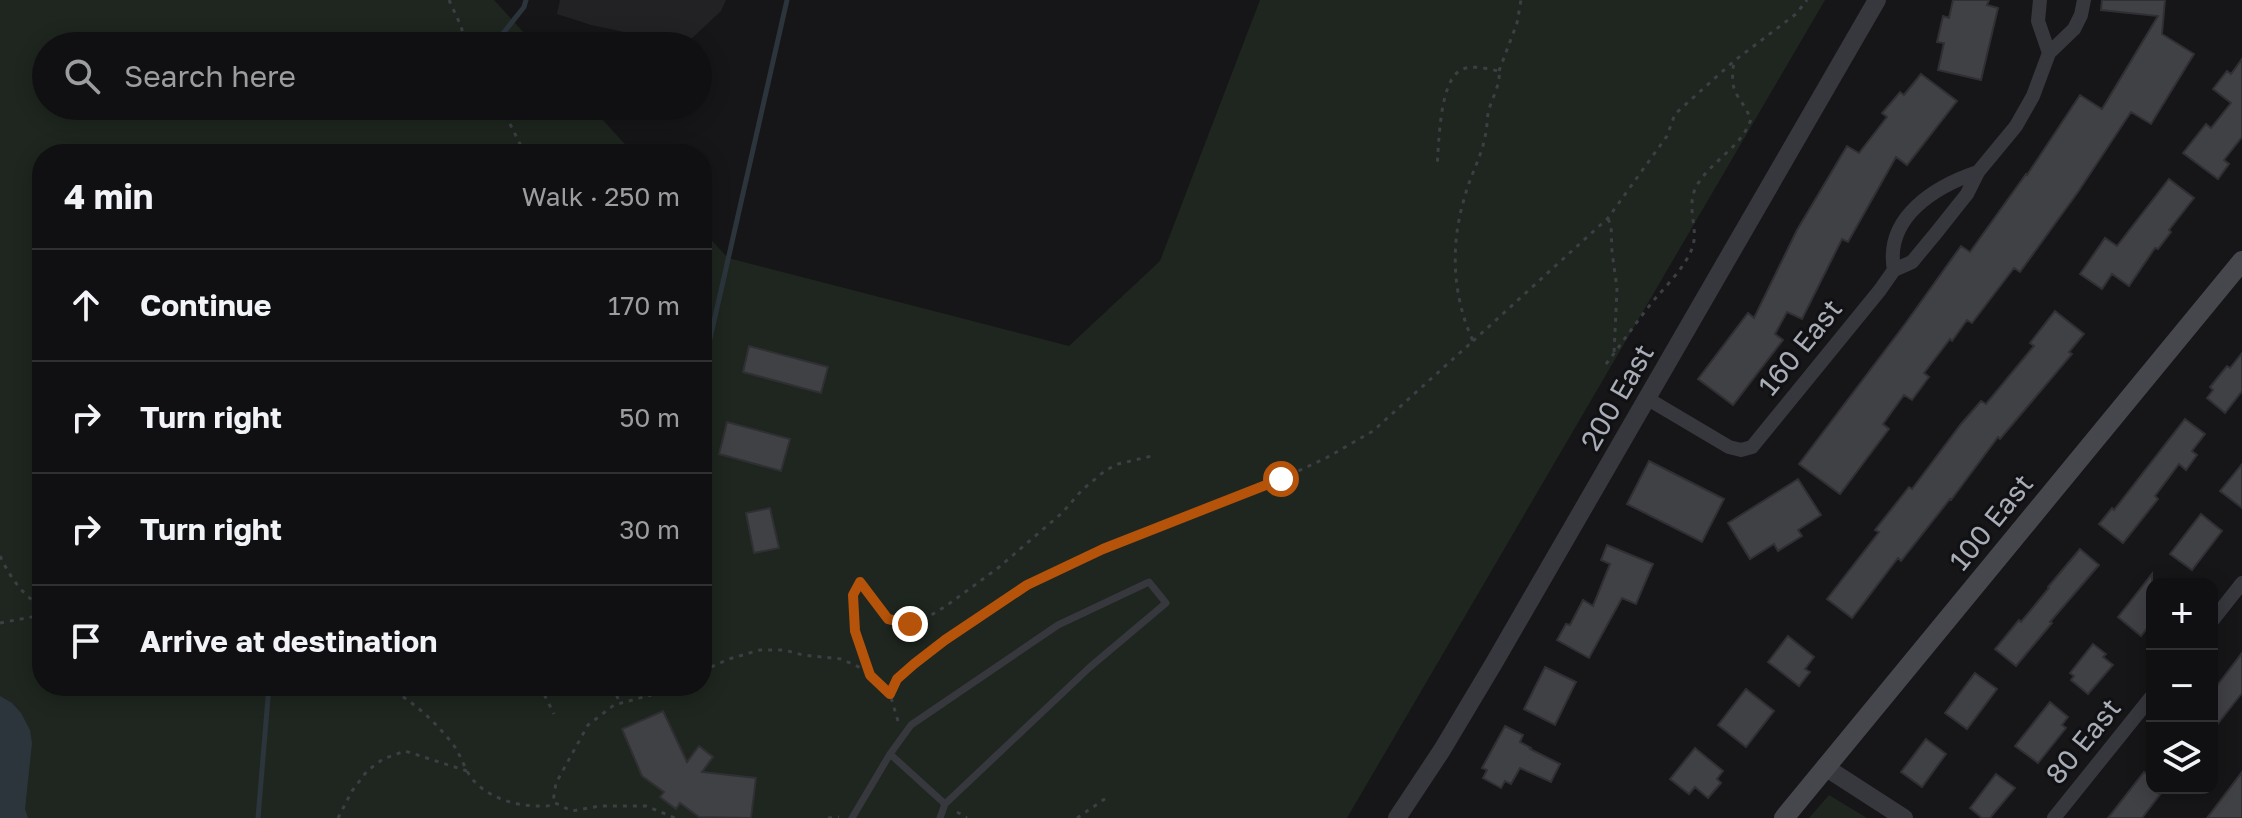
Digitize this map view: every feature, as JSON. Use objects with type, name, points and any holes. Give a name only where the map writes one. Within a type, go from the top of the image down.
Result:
[{"type":"main road","name":"100 East","points":[[1784,818],[2242,261]]},
{"type":"street","name":"200 East","points":[[1397,818],[1494,663],[1877,0]]},
{"type":"street","points":[[2040,0],[2038,21],[2049,53]]},
{"type":"street","name":"160 East","points":[[1648,399],[1715,440],[1741,450],[1752,447],[1894,270],[1912,262],[1967,194],[1978,172],[2016,126],[2033,96],[2049,53],[2074,29],[2084,0]]},
{"type":"street","name":"160 East","points":[[1894,270],[1892,257],[1895,241],[1913,209],[1951,181],[1978,172]]},
{"type":"street","points":[[2218,613],[2242,583]]},
{"type":"street","name":"80 East","points":[[2054,818],[2146,703]]},
{"type":"street","points":[[1825,767],[1898,816]]},
{"type":"lane","points":[[852,818],[911,725],[1058,625],[1149,582],[1166,603],[1090,667],[945,804],[940,818]]},
{"type":"lane","points":[[890,754],[945,804]]},
{"type":"path","points":[[449,0],[462,32]]},
{"type":"path","points":[[1473,341],[1462,314],[1457,289],[1456,244],[1464,198],[1485,137],[1491,99],[1517,23],[1521,0]]},
{"type":"path","points":[[890,694],[897,679],[914,664],[1027,585],[1103,549],[1281,479],[1373,431],[1608,218],[1667,136],[1675,114],[1734,61],[1796,14],[1807,0]]},
{"type":"path","points":[[1606,364],[1692,249],[1692,196],[1699,181],[1747,130],[1751,119],[1736,96],[1732,82],[1734,61]]},
{"type":"path","points":[[1437,167],[1442,110],[1455,75],[1463,68],[1499,71]]},
{"type":"path","points":[[508,120],[520,144]]},
{"type":"path","points":[[1608,218],[1617,288],[1614,353]]},
{"type":"path","points":[[870,675],[855,631],[853,595],[860,582],[888,619],[901,623],[920,622],[998,568],[1106,470],[1156,455]]},
{"type":"path","points":[[0,556],[14,583],[32,601]]},
{"type":"path","points":[[0,623],[32,617]]},
{"type":"path","points":[[712,667],[760,650],[784,650],[841,659],[861,668],[890,694],[898,721],[890,754]]},
{"type":"path","points":[[402,696],[439,727],[455,746],[475,782],[496,796],[522,806],[557,804]]},
{"type":"path","points":[[545,696],[554,714]]},
{"type":"path","points":[[617,696],[620,704]]},
{"type":"path","points":[[648,696],[614,705],[588,725],[556,783],[553,802],[572,811],[600,806],[646,806],[675,818]]},
{"type":"path","points":[[338,818],[367,771],[383,759],[405,751],[468,771]]},
{"type":"path","points":[[1077,818],[1109,796]]},
{"type":"path","points":[[828,818],[846,818]]},
{"type":"shaded area","points":[[0,0],[494,0],[523,32],[32,32],[32,120],[603,120],[625,144],[32,144],[32,696],[712,696],[712,241],[728,258],[1069,346],[1160,261],[1260,0],[1825,0],[1347,818],[0,818]]},
{"type":"shaded area","points":[[560,0],[726,0],[721,11],[699,32],[624,32],[557,14]]},
{"type":"shaded area","points":[[0,696],[21,713],[30,730],[32,743],[25,809],[28,818],[0,818]]},
{"type":"shaded area","points":[[1829,795],[1867,818],[1809,818]]},
{"type":"building","points":[[1953,0],[1989,0],[1987,5],[1998,8],[1981,80],[1938,70],[1944,43],[1937,42],[1943,16],[1949,18]]},
{"type":"building","points":[[2102,0],[2165,0],[2162,34],[2194,54],[2151,124],[2131,112],[2020,272],[2014,268],[1972,323],[1967,320],[1952,341],[1950,339],[1924,373],[1929,377],[1912,400],[1904,395],[1883,424],[1889,429],[1840,494],[1799,464],[1961,246],[1970,252],[2027,175],[2080,95],[2102,109],[2158,16],[2101,10]]},
{"type":"building","points":[[2242,59],[2242,137],[2224,160],[2229,164],[2218,179],[2183,153],[2206,124],[2211,128],[2231,103],[2213,89],[2227,71],[2231,74]]},
{"type":"building","points":[[1921,74],[1957,101],[1907,165],[1896,157],[1848,242],[1842,239],[1802,319],[1787,312],[1775,334],[1783,340],[1733,405],[1698,379],[1748,313],[1754,318],[1797,230],[1847,146],[1859,153],[1887,117],[1882,113],[1900,92],[1904,95]]},
{"type":"building","points":[[2169,179],[2194,198],[2129,286],[2112,274],[2102,289],[2080,274],[2105,238],[2117,246]]},
{"type":"building","points":[[2055,311],[2084,334],[2069,352],[2072,354],[2000,439],[1998,437],[1951,500],[1901,561],[1898,558],[1852,618],[1827,599],[1909,487],[1912,489],[1961,424],[1981,401],[1986,404],[2034,346],[2030,343]]},
{"type":"building","points":[[749,346],[828,367],[821,393],[743,372]]},
{"type":"building","points":[[2242,353],[2242,391],[2225,413],[2207,398],[2213,390],[2210,387]]},
{"type":"building","points":[[2185,419],[2205,434],[2192,451],[2197,455],[2186,470],[2179,464],[2155,496],[2158,499],[2123,543],[2099,524],[2112,508],[2114,510]]},
{"type":"building","points":[[727,422],[790,439],[781,471],[719,454]]},
{"type":"building","points":[[1649,461],[1724,499],[1702,542],[1627,504]]},
{"type":"building","points":[[2242,464],[2242,508],[2220,491]]},
{"type":"building","points":[[1798,479],[1821,515],[1798,530],[1802,536],[1778,551],[1774,544],[1750,559],[1728,523]]},
{"type":"building","points":[[770,508],[779,548],[754,553],[746,513]]},
{"type":"building","points":[[2201,514],[2222,531],[2192,570],[2170,554]]},
{"type":"building","points":[[1607,545],[1653,564],[1636,604],[1622,598],[1589,658],[1557,640],[1566,624],[1570,625],[1583,600],[1593,606],[1610,564],[1601,560]]},
{"type":"building","points":[[2080,549],[2099,565],[2016,666],[1995,649]]},
{"type":"building","points":[[2146,582],[2146,630],[2141,636],[2118,617]]},
{"type":"building","points":[[1788,636],[1814,657],[1805,669],[1810,672],[1799,686],[1768,662]]},
{"type":"building","points":[[2093,644],[2106,654],[2103,657],[2113,665],[2088,694],[2071,680],[2074,676],[2070,673]]},
{"type":"building","points":[[2242,653],[2242,693],[2218,723],[2218,684]]},
{"type":"building","points":[[1545,667],[1576,682],[1555,725],[1524,709]]},
{"type":"building","points":[[1975,673],[1997,689],[1967,729],[1945,713]]},
{"type":"building","points":[[1746,689],[1774,711],[1746,747],[1718,725]]},
{"type":"building","points":[[2050,702],[2068,717],[2062,725],[2066,728],[2038,763],[2015,746]]},
{"type":"building","points":[[663,711],[687,762],[699,746],[713,757],[702,772],[756,778],[751,818],[699,817],[680,803],[676,809],[660,797],[664,792],[642,776],[622,729]]},
{"type":"building","points":[[1505,726],[1523,735],[1520,742],[1530,749],[1560,764],[1551,782],[1520,768],[1511,784],[1505,781],[1501,788],[1483,778],[1487,770],[1482,768]]},
{"type":"building","points":[[1926,739],[1946,754],[1922,787],[1901,772]]},
{"type":"building","points":[[1695,748],[1723,771],[1717,779],[1721,783],[1708,798],[1695,787],[1689,794],[1670,779]]},
{"type":"building","points":[[2144,772],[2146,794],[2160,794],[2142,818],[2108,818]]},
{"type":"building","points":[[2242,772],[2242,818],[2207,818]]},
{"type":"building","points":[[1996,774],[2015,788],[1990,818],[1982,818],[1970,808]]},
{"type":"waterway","points":[[504,32],[526,0]]},
{"type":"waterway","points":[[712,330],[787,0]]},
{"type":"waterway","points":[[258,818],[268,696]]},
{"type":"route","points":[[910,624],[888,619],[860,582],[853,595],[855,631],[870,675],[890,694],[897,679],[914,664],[1027,585],[1103,549],[1281,479]]}]
